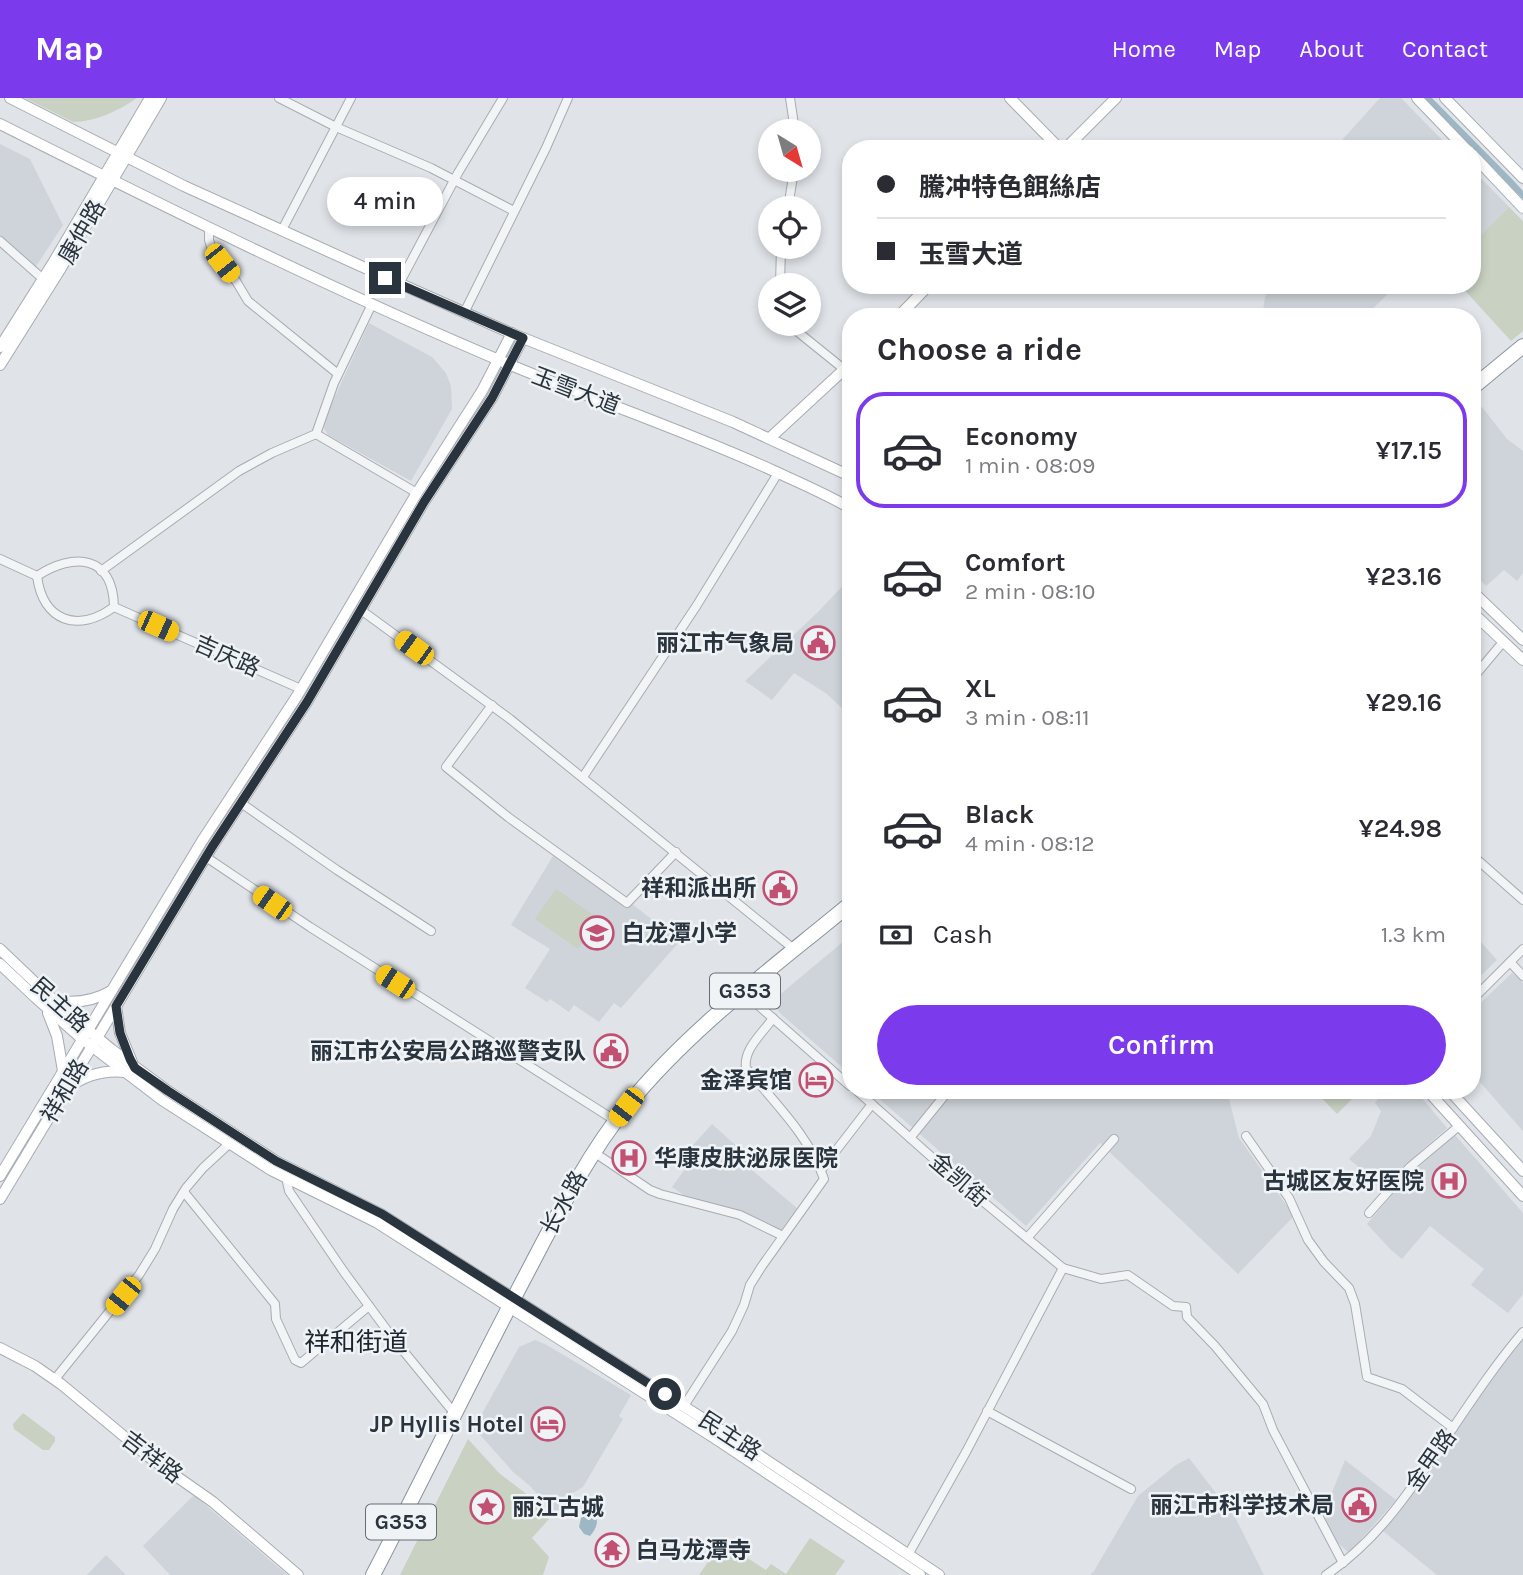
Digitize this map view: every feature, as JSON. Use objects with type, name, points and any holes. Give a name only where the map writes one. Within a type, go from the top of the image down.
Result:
[{"type":"highway","points":[[1481,381],[1523,346]]},
{"type":"highway","points":[[1481,393],[1523,358]]},
{"type":"highway","name":"长水路","points":[[384,1575],[575,1182],[597,1146],[645,1085],[684,1044],[842,911]]},
{"type":"highway","name":"长水路","points":[[373,1575],[454,1414],[601,1157],[634,1112],[670,1070],[711,1032],[842,923]]},
{"type":"main road","name":"玉雪大道","points":[[9,98],[184,186],[399,284],[523,338],[703,409],[842,472]]},
{"type":"main road","name":"康仲路","points":[[122,155],[149,98]]},
{"type":"main road","name":"康仲路","points":[[0,348],[160,98]]},
{"type":"main road","points":[[1010,98],[1054,140]]},
{"type":"main road","points":[[1072,140],[1116,98]]},
{"type":"main road","points":[[1417,98],[1457,140]]},
{"type":"main road","points":[[1445,98],[1523,178]]},
{"type":"main road","name":"玉雪大道","points":[[0,124],[208,228],[372,304],[510,365],[682,431],[778,472],[842,504]]},
{"type":"main road","points":[[1481,164],[1523,208]]},
{"type":"main road","name":"康仲路","points":[[0,365],[63,264],[108,178]]},
{"type":"main road","points":[[907,308],[920,294]]},
{"type":"main road","name":"祥和路","points":[[0,1199],[65,1090],[111,991],[202,841],[302,689],[417,493],[472,407],[512,333]]},
{"type":"main road","name":"祥和路","points":[[0,1176],[63,1071],[116,1006],[206,857],[307,702],[424,502],[492,398],[523,338]]},
{"type":"main road","points":[[770,438],[842,372]]},
{"type":"main road","points":[[1481,600],[1523,640]]},
{"type":"main road","points":[[1481,621],[1523,660]]},
{"type":"main road","name":"民主路","points":[[0,949],[50,1004]]},
{"type":"main road","name":"民主路","points":[[0,964],[130,1070],[162,1100],[271,1170],[376,1222],[684,1406],[939,1575]]},
{"type":"main road","points":[[63,1071],[50,1004],[83,1002],[111,991]]},
{"type":"main road","points":[[65,1090],[80,1079],[97,1073],[130,1070],[116,1006]]},
{"type":"main road","name":"民主路","points":[[130,1070],[168,1091],[276,1161],[382,1214],[920,1575]]},
{"type":"main road","points":[[1435,1099],[1523,1195]]},
{"type":"main road","points":[[1457,1099],[1523,1171]]},
{"type":"main road","name":"吉祥路","points":[[0,1348],[54,1379],[149,1457],[213,1502],[298,1575]]},
{"type":"street","points":[[279,98],[335,127],[431,168],[514,211]]},
{"type":"street","points":[[282,230],[351,98]]},
{"type":"street","points":[[399,284],[454,180],[503,98]]},
{"type":"street","points":[[464,313],[568,98]]},
{"type":"street","points":[[790,98],[793,119]]},
{"type":"street","points":[[208,228],[213,253],[248,301],[338,374]]},
{"type":"street","points":[[0,241],[43,279]]},
{"type":"street","points":[[101,571],[239,471],[316,434],[338,374],[372,304]]},
{"type":"street","points":[[805,336],[842,363]]},
{"type":"street","points":[[316,434],[417,493]]},
{"type":"street","points":[[583,777],[697,605],[778,472]]},
{"type":"street","points":[[0,559],[37,576]]},
{"type":"street","points":[[75,561],[88,562],[106,577],[112,589],[114,607],[91,619],[65,620],[50,609],[43,599],[37,576],[54,566],[75,561]]},
{"type":"street","name":"吉庆路","points":[[114,607],[302,689]]},
{"type":"street","points":[[361,610],[492,705],[795,950]]},
{"type":"street","points":[[1481,668],[1503,642]]},
{"type":"street","points":[[492,705],[446,766],[508,817],[627,903],[676,852]]},
{"type":"street","points":[[241,803],[431,931]]},
{"type":"street","points":[[206,857],[320,934],[616,1121]]},
{"type":"street","points":[[1481,863],[1523,900]]},
{"type":"street","points":[[1481,991],[1523,949]]},
{"type":"street","points":[[1510,962],[1523,976]]},
{"type":"street","points":[[751,999],[842,1079]]},
{"type":"street","points":[[684,1406],[732,1331],[756,1275],[824,1180],[801,1135],[746,1068],[745,1059],[748,1052],[774,1018]]},
{"type":"street","name":"金凯街","points":[[866,1099],[1063,1268]]},
{"type":"street","points":[[910,1138],[942,1099]]},
{"type":"street","points":[[821,1170],[872,1104]]},
{"type":"street","points":[[1369,1213],[1410,1167],[1459,1126]]},
{"type":"street","points":[[1247,1136],[1289,1198],[1308,1240],[1352,1293],[1367,1377],[1402,1389],[1453,1428]]},
{"type":"street","points":[[1027,1238],[1114,1139]]},
{"type":"street","points":[[54,1379],[139,1275],[184,1192],[203,1168],[230,1143]]},
{"type":"street","points":[[601,1157],[650,1190],[740,1215],[783,1237]]},
{"type":"street","points":[[286,1177],[289,1191],[344,1272],[454,1414]]},
{"type":"street","points":[[184,1192],[275,1304],[276,1319],[295,1360],[301,1363],[369,1306]]},
{"type":"street","points":[[908,1555],[1063,1268],[1101,1279],[1128,1275],[1174,1306],[1186,1307],[1187,1317],[1263,1404],[1273,1430],[1343,1563]]},
{"type":"street","name":"金甲路","points":[[1326,1575],[1367,1543],[1390,1517],[1523,1332]]},
{"type":"street","points":[[987,1411],[1131,1489]]},
{"type":"shaded area","points":[[1380,98],[1401,98],[1442,140],[1342,140]]},
{"type":"shaded area","points":[[0,144],[30,159],[63,225],[35,268],[0,238]]},
{"type":"shaded area","points":[[1481,178],[1509,207],[1481,235]]},
{"type":"shaded area","points":[[1267,294],[1388,294],[1373,308],[1263,308]]},
{"type":"shaded area","points":[[369,323],[432,357],[446,373],[451,386],[452,409],[411,481],[328,435],[324,428],[325,418]]},
{"type":"shaded area","points":[[1481,408],[1507,439],[1523,451],[1523,573],[1517,581],[1504,570],[1486,586],[1481,581]]},
{"type":"shaded area","name":"丽江市气象局","points":[[842,586],[842,708],[827,694],[794,673],[772,700],[745,681]]},
{"type":"shaded area","name":"白龙潭小学","points":[[553,856],[628,908],[632,904],[680,941],[621,1008],[614,1003],[599,1022],[574,1005],[569,1012],[550,999],[547,1002],[525,988],[550,949],[511,925]]},
{"type":"shaded area","points":[[1481,942],[1497,960],[1481,975]]},
{"type":"shaded area","points":[[842,943],[842,1067],[781,1014],[771,1002]]},
{"type":"shaded area","points":[[1512,973],[1523,982],[1523,1131],[1481,1083],[1481,1002]]},
{"type":"shaded area","points":[[879,1099],[1229,1099],[1239,1138],[1294,1216],[1238,1274],[1100,1143],[1026,1226]]},
{"type":"shaded area","points":[[1378,1099],[1423,1099],[1447,1128],[1385,1189],[1349,1159],[1371,1136],[1381,1111],[1375,1103]]},
{"type":"shaded area","points":[[712,1124],[750,1158],[745,1164],[798,1209],[781,1232],[691,1200],[672,1187],[693,1158],[686,1153]]},
{"type":"shaded area","points":[[1455,1135],[1523,1213],[1523,1294],[1508,1313],[1471,1285],[1484,1269],[1430,1226],[1402,1259],[1367,1224],[1408,1176]]},
{"type":"shaded area","points":[[1523,1338],[1523,1575],[1437,1575],[1383,1531]]},
{"type":"shaded area","name":"JP Hyllis Hotel","points":[[535,1340],[631,1395],[619,1416],[623,1419],[583,1487],[571,1494],[575,1500],[556,1515],[474,1428],[519,1347]]},
{"type":"shaded area","points":[[1189,1458],[1236,1519],[1264,1575],[1090,1575],[1138,1496],[1176,1465]]},
{"type":"shaded area","name":"丽江市科学技术局","points":[[1345,1460],[1396,1500],[1349,1553],[1330,1536],[1325,1510]]},
{"type":"shaded area","points":[[194,1495],[287,1575],[170,1575],[143,1546]]},
{"type":"shaded area","points":[[106,1555],[126,1575],[87,1575]]},
{"type":"green space","points":[[25,98],[137,98],[106,115],[73,122]]},
{"type":"green space","points":[[1509,207],[1523,221],[1523,331],[1511,341],[1468,294],[1481,294],[1481,235]]},
{"type":"green space","points":[[556,889],[599,919],[578,949],[535,919]]},
{"type":"green space","points":[[1323,1099],[1352,1099],[1337,1114]]},
{"type":"green space","points":[[23,1413],[55,1437],[49,1450],[43,1450],[14,1429],[13,1424]]},
{"type":"green space","name":"丽江古城","points":[[468,1439],[499,1473],[533,1499],[549,1519],[532,1538],[549,1557],[543,1575],[400,1575]]},
{"type":"green space","points":[[810,1538],[845,1561],[835,1575],[699,1575],[715,1552],[728,1560],[735,1550],[766,1570],[771,1564],[786,1574]]},
{"type":"water","points":[[1424,98],[1432,98],[1473,140],[1465,140]]},
{"type":"water","points":[[1481,148],[1523,191],[1523,199],[1481,156]]},
{"type":"water","points":[[588,1514],[597,1520],[590,1536],[584,1534],[579,1527],[581,1518]]},
{"type":"place","name":"丽江市气象局","points":[[818,643]]},
{"type":"place","name":"祥和派出所","points":[[780,888]]},
{"type":"place","name":"白龙潭小学","points":[[597,933]]},
{"type":"place","name":"丽江市公安局公路巡警支队","points":[[611,1051]]},
{"type":"place","name":"金泽宾馆","points":[[816,1080]]},
{"type":"place","name":"华康皮肤泌尿医院","points":[[629,1158]]},
{"type":"place","name":"古城区友好医院","points":[[1449,1181]]},
{"type":"place","name":"JP Hyllis Hotel","points":[[548,1424]]},
{"type":"place","name":"丽江市科学技术局","points":[[1359,1505]]},
{"type":"place","name":"丽江古城","points":[[487,1507]]},
{"type":"place","name":"白马龙潭寺","points":[[612,1550]]},
{"type":"district","name":"祥和街道","points":[[356,1342]]},
{"type":"route","points":[[385,278],[523,338],[492,398],[424,502],[307,702],[212,847],[116,1006],[120,1033],[135,1068],[168,1091],[276,1161],[382,1214],[665,1394]]}]
